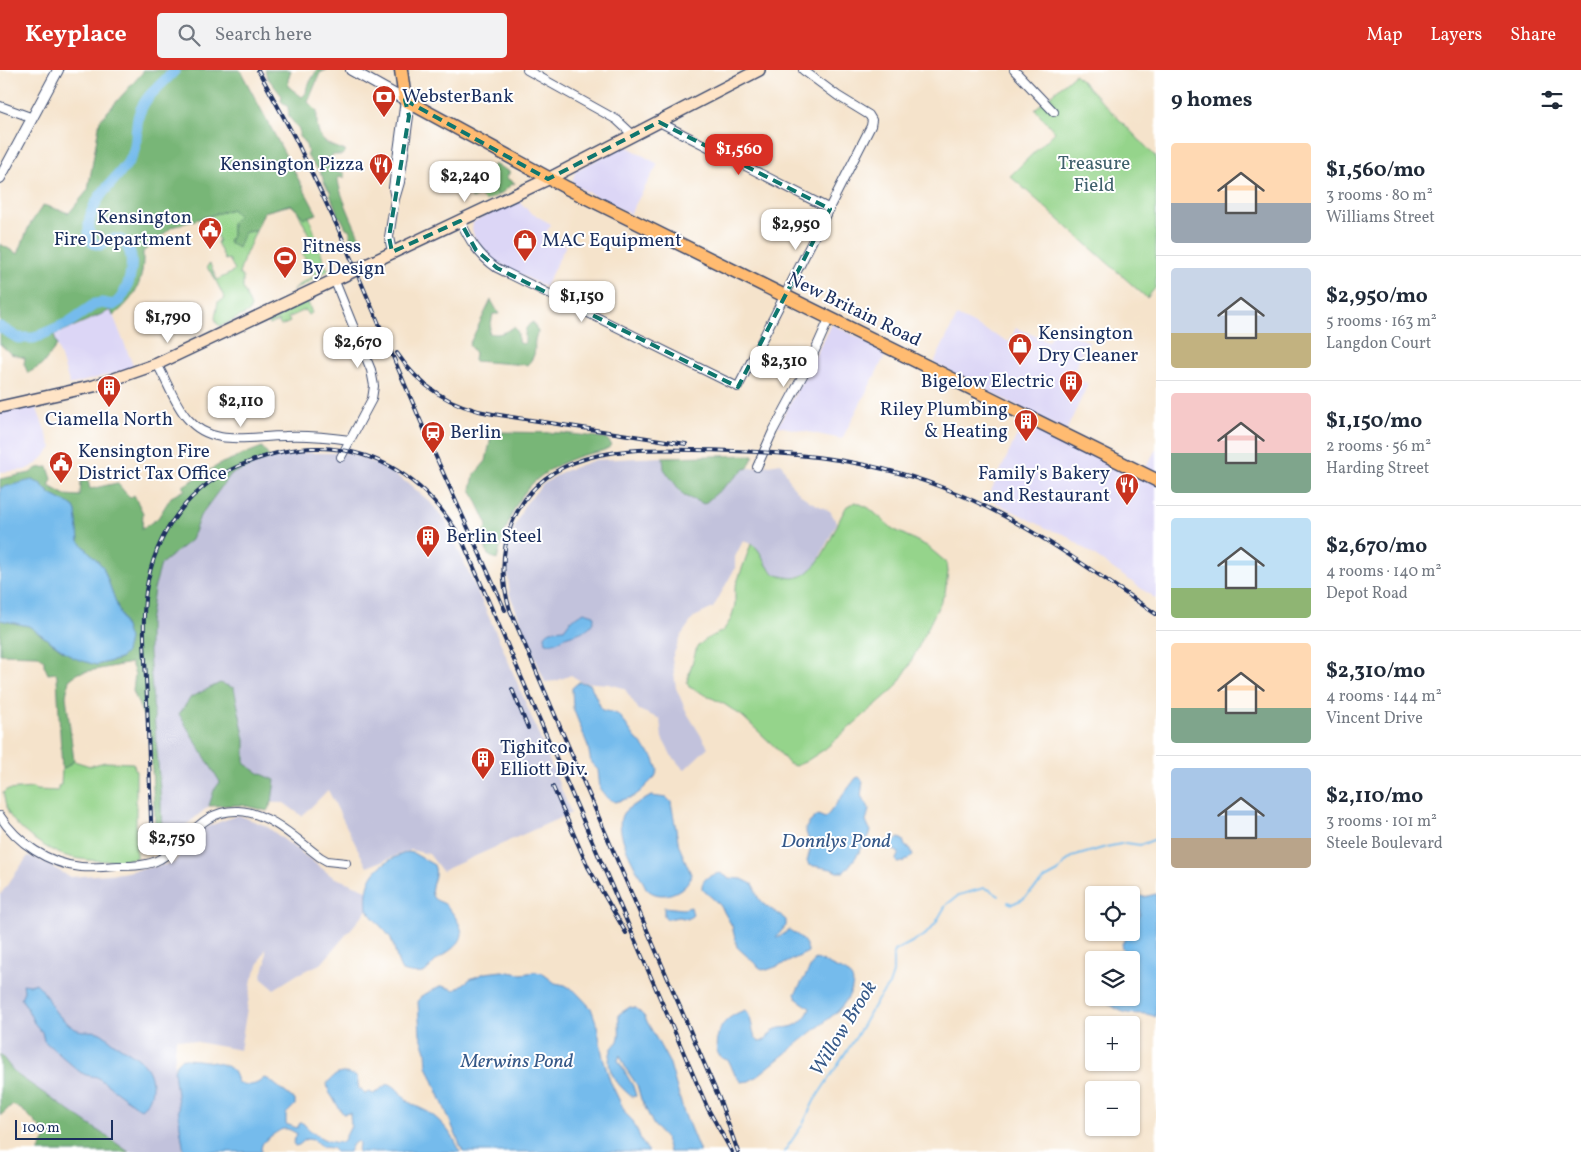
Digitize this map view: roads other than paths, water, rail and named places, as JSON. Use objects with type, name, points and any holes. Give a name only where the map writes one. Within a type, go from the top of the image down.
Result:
[{"type":"main road","points":[[401,70],[405,100]]},
{"type":"main road","points":[[0,408],[104,383],[157,364],[548,179],[759,70]]},
{"type":"main road","name":"New Britain Road","points":[[405,100],[548,179],[1156,480]]},
{"type":"street","points":[[0,178],[58,70]]},
{"type":"street","points":[[351,70],[405,100],[404,134],[397,181],[392,192],[395,199],[388,241],[392,252]]},
{"type":"street","points":[[527,70],[617,120],[633,135]]},
{"type":"street","points":[[460,220],[476,250],[497,268],[738,387],[871,126],[872,120],[869,115],[838,96],[802,70]]},
{"type":"street","points":[[1014,70],[1054,112]]},
{"type":"street","points":[[0,106],[33,118]]},
{"type":"street","points":[[659,122],[830,209]]},
{"type":"street","points":[[334,279],[374,381],[372,399],[341,457]]},
{"type":"street","points":[[757,466],[773,431],[808,366],[829,319]]},
{"type":"street","points":[[157,364],[184,415],[196,426],[212,435],[235,440],[290,436],[350,440]]},
{"type":"street","points":[[0,816],[14,834],[33,849],[54,860],[80,867],[125,866],[153,862],[168,855],[206,819],[220,813],[236,811],[247,812],[266,818],[327,861],[346,863]]},
{"type":"water","points":[[32,480],[41,484],[50,494],[73,506],[76,512],[79,541],[103,567],[129,639],[126,652],[120,659],[96,665],[74,658],[29,626],[0,620],[0,488]]},
{"type":"water","points":[[584,612],[594,615],[594,620],[589,627],[555,642],[546,643],[545,636],[549,632],[564,629],[570,621]]},
{"type":"water","points":[[579,682],[590,684],[602,710],[620,716],[634,736],[653,757],[658,770],[655,777],[633,797],[615,802],[607,798],[600,789],[598,770],[591,763],[588,746],[573,708],[572,688]]},
{"type":"water","name":"Donnlys Pond","points":[[859,777],[863,781],[861,796],[869,808],[866,822],[871,831],[867,840],[844,872],[809,865],[807,861],[811,847],[805,829],[818,815],[825,818],[856,778]]},
{"type":"water","points":[[651,796],[667,798],[671,802],[679,846],[691,874],[685,886],[665,895],[658,895],[646,888],[627,850],[621,829],[621,819],[624,812]]},
{"type":"water","points":[[899,838],[903,840],[905,846],[911,849],[913,856],[897,863],[896,859],[899,853],[886,849],[885,843],[887,840],[894,841]]},
{"type":"water","points":[[408,852],[434,865],[435,873],[431,891],[432,895],[435,899],[445,904],[454,915],[462,933],[456,945],[425,972],[420,973],[402,971],[390,937],[367,909],[368,887],[375,872],[389,861]]},
{"type":"water","points":[[720,873],[729,878],[742,879],[754,885],[756,893],[762,902],[786,920],[786,926],[776,937],[789,930],[799,936],[808,948],[808,952],[767,970],[760,968],[737,947],[732,926],[720,905],[702,889],[705,880],[710,876]]},
{"type":"water","points":[[1156,894],[1156,1017],[1121,1011],[1112,1006],[1140,1006],[1140,951],[1124,951],[1122,946],[1124,941],[1140,941],[1140,896],[1144,897]]},
{"type":"water","points":[[664,907],[683,909],[691,907],[693,915],[688,919],[679,917],[667,919],[664,916]]},
{"type":"water","points":[[815,959],[848,973],[851,977],[853,985],[846,1001],[837,1012],[756,1077],[749,1081],[741,1082],[735,1075],[729,1061],[721,1057],[717,1052],[717,1038],[722,1025],[737,1013],[745,1010],[750,1017],[754,1035],[759,1042],[766,1039],[774,1030],[799,1023],[810,1008],[797,999],[795,994]]},
{"type":"water","name":"Merwins Pond","points":[[502,971],[521,974],[542,973],[555,983],[565,985],[575,991],[591,1008],[597,1025],[603,1058],[610,1081],[626,1114],[633,1121],[642,1142],[649,1152],[463,1152],[427,1066],[426,1051],[420,1034],[418,1002],[421,996],[442,986],[455,990],[470,979],[485,973]]},
{"type":"water","points":[[36,983],[57,1013],[72,1027],[78,1030],[95,1031],[104,1035],[144,1065],[151,1078],[152,1086],[150,1099],[144,1107],[141,1109],[136,1106],[97,1077],[80,1072],[44,1041],[42,1032],[34,1023],[21,998],[24,991],[23,984],[30,985]]},
{"type":"water","points":[[630,1007],[636,1008],[644,1016],[670,1064],[683,1110],[700,1152],[669,1152],[666,1140],[653,1124],[641,1099],[637,1085],[626,1069],[620,1055],[618,1060],[633,1086],[636,1096],[632,1097],[622,1088],[611,1071],[609,1058],[619,1038],[619,1014]]},
{"type":"water","name":"Merwins Pond","points":[[182,1058],[222,1064],[232,1070],[237,1082],[245,1085],[258,1083],[264,1078],[268,1079],[295,1100],[295,1105],[286,1114],[286,1124],[297,1128],[300,1123],[303,1123],[316,1135],[332,1142],[343,1142],[351,1126],[350,1113],[343,1114],[329,1092],[327,1084],[333,1077],[340,1073],[348,1073],[357,1077],[359,1089],[365,1094],[369,1092],[373,1094],[390,1084],[409,1102],[428,1112],[438,1120],[447,1129],[460,1152],[358,1152],[359,1143],[357,1141],[349,1152],[336,1152],[332,1148],[322,1147],[314,1140],[306,1139],[295,1146],[293,1143],[297,1134],[283,1129],[262,1144],[261,1152],[184,1152],[174,1071],[176,1064]]},
{"type":"waterway","points":[[0,327],[18,338],[34,338],[68,323],[95,304],[113,305],[120,300],[129,280],[131,269],[131,258],[128,248],[123,241],[114,239],[100,245],[93,243],[89,232],[91,213],[100,196],[127,165],[132,156],[135,147],[138,118],[144,103],[175,70]]},
{"type":"waterway","name":"Willow Brook","points":[[1008,902],[1012,904],[1023,899],[1045,879],[1058,872],[1072,857],[1106,847],[1126,843],[1140,845],[1156,839]]},
{"type":"waterway","name":"Willow Brook","points":[[784,1152],[803,1124],[814,1101],[856,1037],[876,1002],[889,985],[893,973],[893,956],[895,951],[925,935],[935,924],[946,905],[959,895],[984,888],[999,896]]},
{"type":"railway","points":[[258,70],[295,138],[337,226],[436,457],[505,610]]},
{"type":"railway","points":[[397,353],[416,376],[438,394],[478,411],[686,444]]},
{"type":"railway","points":[[152,849],[144,618],[146,591],[151,569],[167,530],[192,497],[208,484],[226,472],[264,457],[291,450],[320,448],[343,450],[385,464],[403,474],[420,488],[435,503],[462,540],[708,1109],[732,1152]]},
{"type":"railway","points":[[738,1152],[719,1098],[510,610],[505,588],[506,544],[512,523],[522,505],[535,488],[552,474],[573,463],[602,454],[632,450],[787,454],[818,457],[880,468],[941,487],[998,513],[1052,544],[1156,614]]},
{"type":"railway","points":[[512,689],[528,728]]},
{"type":"railway","points":[[553,787],[588,867],[626,933]]},
{"type":"place","name":"WebsterBank","points":[[384,118]]},
{"type":"place","name":"Kensington Pizza","points":[[381,186]]},
{"type":"place","name":"Kensington Fire Department","points":[[210,250]]},
{"type":"place","name":"MAC Equipment","points":[[525,262]]},
{"type":"place","name":"Fitness By Design","points":[[285,279]]},
{"type":"place","name":"Kensington Dry Cleaner","points":[[1020,366]]},
{"type":"place","name":"Bigelow Electric","points":[[1071,403]]},
{"type":"place","name":"Ciamella North","points":[[109,408]]},
{"type":"place","name":"Riley Plumbing & Heating","points":[[1026,442]]},
{"type":"place","name":"Berlin","points":[[433,454]]},
{"type":"place","name":"Kensington Fire District Tax Office","points":[[61,484]]},
{"type":"place","name":"Family's Bakery and Restaurant","points":[[1127,506]]},
{"type":"place","name":"Berlin Steel","points":[[428,558]]},
{"type":"place","name":"Tighitco Elliott Div.","points":[[483,780]]},
{"type":"park label","name":"Treasure Field","points":[[1094,175]]}]
